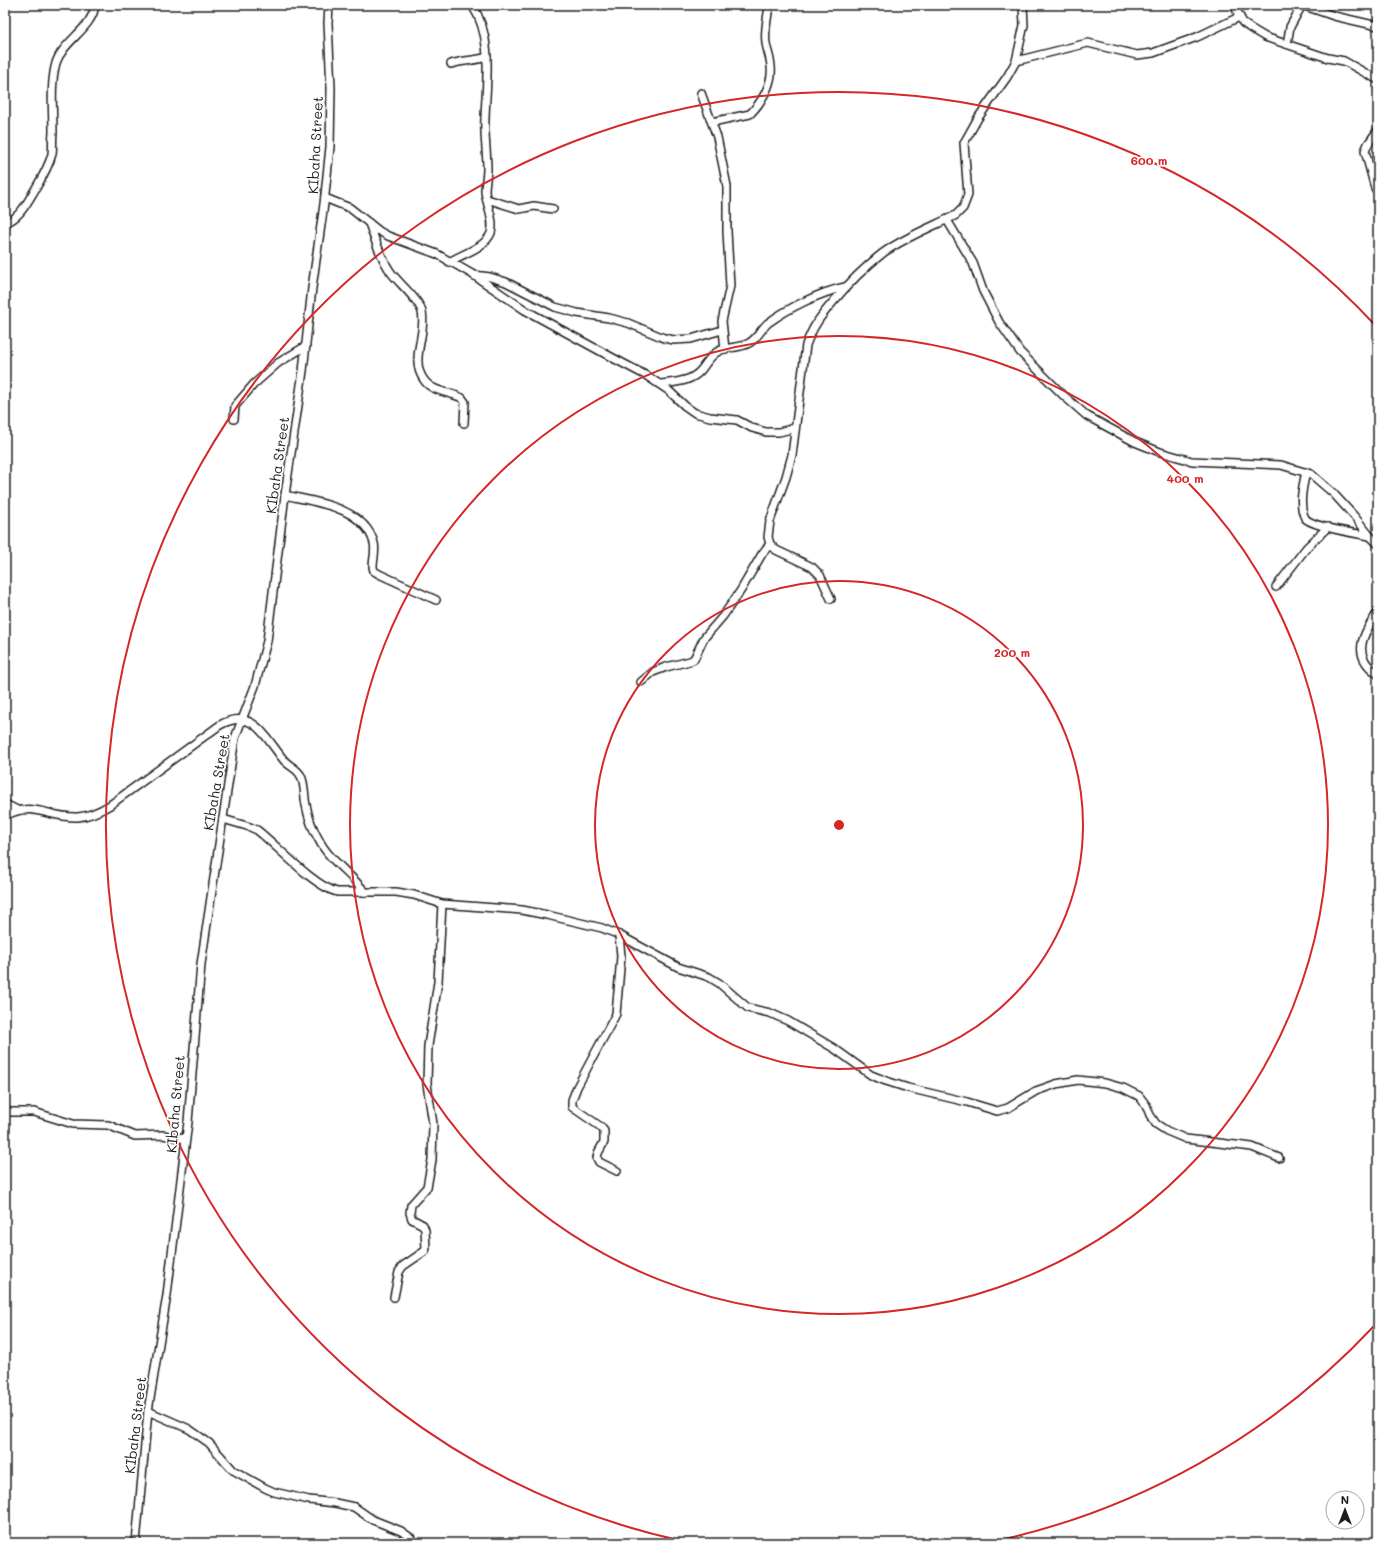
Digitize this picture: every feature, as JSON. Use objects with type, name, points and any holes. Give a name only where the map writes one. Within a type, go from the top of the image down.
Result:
[{"type":"street","points":[[5,224],[17,216],[25,206],[47,168],[53,146],[53,87],[58,58],[62,51],[90,19],[95,5]]},
{"type":"street","name":"KIbaha Street","points":[[136,1543],[148,1411],[167,1295],[185,1139],[201,964],[234,744],[241,719],[255,686],[267,641],[325,198],[330,147],[331,110],[331,64],[328,24],[329,5]]},
{"type":"street","points":[[449,262],[483,244],[491,231],[485,192],[487,171],[485,125],[487,57],[484,28],[478,13],[472,5]]},
{"type":"street","points":[[712,122],[750,114],[762,98],[769,84],[771,78],[771,65],[766,42],[766,33],[769,5]]},
{"type":"street","points":[[831,599],[820,575],[812,566],[776,550],[770,544],[768,537],[770,521],[786,477],[792,455],[806,345],[811,330],[845,287],[884,253],[956,215],[963,208],[968,195],[964,143],[1016,61],[1024,25],[1023,5]]},
{"type":"street","points":[[1234,5],[1243,23],[1265,37],[1328,58],[1344,61],[1378,80]]},
{"type":"street","points":[[1287,44],[1290,27],[1302,5],[1334,16],[1378,26]]},
{"type":"street","points":[[1016,61],[1088,43],[1137,55],[1152,52],[1197,37],[1239,17]]},
{"type":"street","points":[[451,64],[487,57]]},
{"type":"street","points":[[701,93],[720,149],[727,186],[727,231],[730,286],[724,311],[722,330],[724,349]]},
{"type":"street","points":[[1378,130],[1368,144],[1365,152],[1375,188],[1378,193]]},
{"type":"street","points":[[325,198],[350,208],[369,224],[388,236],[428,250],[472,274],[525,310],[661,384],[695,413],[702,416],[737,420],[752,428],[766,432],[779,432],[795,428]]},
{"type":"street","points":[[487,199],[519,209],[534,206],[553,209]]},
{"type":"street","points":[[947,220],[973,263],[983,292],[999,322],[1020,352],[1063,395],[1087,416],[1135,442],[1160,452],[1192,460],[1281,465],[1311,474],[1333,493],[1378,544]]},
{"type":"street","points":[[369,224],[379,253],[389,270],[399,284],[418,302],[422,311],[422,335],[418,349],[419,370],[423,380],[430,387],[462,398],[465,402],[464,423]]},
{"type":"street","points":[[472,274],[490,277],[506,282],[555,307],[628,323],[664,338],[674,340],[692,339],[722,330]]},
{"type":"street","points":[[661,384],[692,378],[700,372],[712,355],[719,350],[748,344],[754,340],[767,324],[775,319],[818,295],[829,290],[845,287]]},
{"type":"street","points":[[234,419],[235,406],[240,398],[278,363],[306,346]]},
{"type":"street","points":[[1306,472],[1303,486],[1302,508],[1304,517],[1308,521],[1328,527],[1370,536]]},
{"type":"street","points":[[285,495],[344,511],[355,517],[368,531],[374,543],[374,571],[436,600]]},
{"type":"street","points":[[1276,587],[1307,547],[1328,527]]},
{"type":"street","points":[[641,682],[653,672],[690,661],[694,658],[704,638],[723,616],[741,590],[762,554],[770,544]]},
{"type":"street","points":[[1378,612],[1365,632],[1362,650],[1364,659],[1370,668],[1378,674]]},
{"type":"street","points":[[5,816],[17,810],[31,809],[68,817],[86,816],[97,812],[110,805],[220,725],[232,719],[241,719],[250,722],[260,730],[285,761],[300,774],[303,782],[307,811],[319,840],[325,849],[365,892]]},
{"type":"street","points":[[5,804],[17,810]]},
{"type":"street","points":[[223,819],[256,830],[303,870],[332,890],[344,893],[396,892],[409,894],[442,904],[500,908],[547,914],[602,928],[619,935],[678,967],[719,983],[748,1008],[770,1013],[788,1021],[834,1049],[872,1076],[886,1081],[997,1111],[1008,1108],[1036,1091],[1056,1084],[1078,1080],[1105,1083],[1123,1088],[1139,1096],[1146,1105],[1156,1124],[1167,1131],[1186,1139],[1252,1147],[1279,1158]]},
{"type":"street","points":[[394,1297],[399,1272],[404,1266],[425,1251],[426,1248],[425,1230],[423,1225],[412,1219],[410,1212],[412,1205],[427,1187],[432,1160],[432,1124],[427,1084],[428,1046],[438,982],[442,904]]},
{"type":"street","points":[[617,1171],[599,1162],[597,1158],[598,1153],[604,1142],[605,1136],[601,1127],[572,1107],[572,1100],[577,1087],[616,1014],[620,980],[619,935]]},
{"type":"street","points":[[5,1112],[34,1112],[73,1124],[108,1125],[135,1136],[163,1135],[185,1139]]},
{"type":"street","points":[[148,1411],[188,1429],[209,1443],[233,1470],[265,1488],[274,1492],[309,1500],[335,1502],[354,1507],[373,1520],[401,1531],[411,1538],[413,1543]]}]
